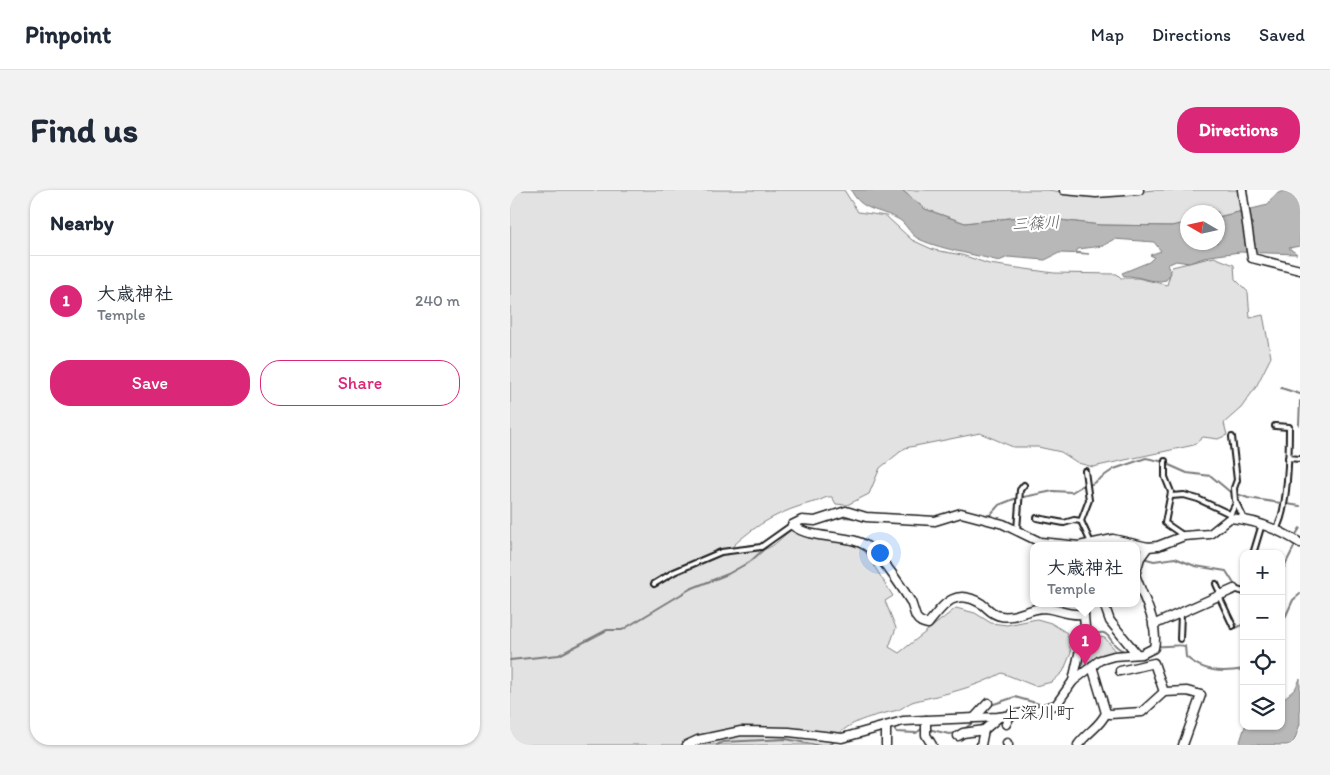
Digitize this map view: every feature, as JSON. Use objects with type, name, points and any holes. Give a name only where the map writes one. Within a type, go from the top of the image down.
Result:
[{"type":"street","points":[[1064,190],[1096,193],[1139,190]]},
{"type":"street","points":[[1242,193],[1252,258],[1300,270]]},
{"type":"street","points":[[795,527],[802,520],[815,521],[846,511],[866,517],[935,522],[961,513],[1017,530],[1040,542]]},
{"type":"street","points":[[1140,545],[1158,546],[1184,536],[1210,534],[1230,516],[1262,524],[1300,543]]},
{"type":"street","points":[[795,527],[867,545],[876,553],[912,604],[916,617],[922,623],[928,624],[946,603],[955,597],[962,596],[984,604],[1000,616],[1009,617],[1044,608],[1070,616],[1084,614]]},
{"type":"street","points":[[1100,542],[1113,539],[1126,542]]},
{"type":"street","points":[[1140,558],[1148,547]]},
{"type":"street","points":[[1140,588],[1154,625],[1156,637],[1154,663],[1164,692]]},
{"type":"street","points":[[1154,625],[1234,589]]},
{"type":"street","points":[[1073,680],[1085,627],[1083,607]]},
{"type":"street","points":[[1105,607],[1110,621],[1136,653]]},
{"type":"street","points":[[687,745],[698,740],[741,731],[789,732],[842,738],[903,721],[998,717],[1030,712],[1056,705],[1073,680],[1100,660],[1136,653],[1142,654],[1154,648]]},
{"type":"street","points":[[1120,671],[1154,663]]},
{"type":"street","points":[[1078,745],[1083,738],[1102,722],[1106,713],[1092,666]]},
{"type":"street","points":[[1106,713],[1142,712],[1164,692],[1187,691],[1201,695],[1183,745]]},
{"type":"street","points":[[975,717],[988,703]]},
{"type":"street","points":[[1006,724],[1011,714]]},
{"type":"street","points":[[958,736],[963,733],[984,730],[998,717]]},
{"type":"street","points":[[926,720],[926,735],[932,745]]},
{"type":"street","points":[[886,726],[886,745]]},
{"type":"street","points":[[981,745],[984,730]]},
{"type":"lane","points":[[1275,426],[1289,427],[1288,458],[1281,518],[1276,530]]},
{"type":"lane","points":[[1232,437],[1237,480],[1234,488],[1236,503],[1244,519]]},
{"type":"lane","points":[[1288,458],[1300,459]]},
{"type":"lane","points":[[1165,461],[1165,477],[1170,487],[1171,496],[1165,523],[1184,536]]},
{"type":"lane","points":[[1085,471],[1089,500],[1082,521],[1090,542]]},
{"type":"lane","points":[[1017,530],[1020,490],[1024,485]]},
{"type":"lane","points":[[1171,496],[1184,495],[1198,499],[1230,516],[1236,503]]},
{"type":"lane","points":[[1037,518],[1064,523],[1074,520],[1082,521]]},
{"type":"lane","points":[[1254,550],[1262,524]]},
{"type":"lane","points":[[654,584],[708,556],[721,552],[761,547],[795,527]]},
{"type":"lane","points":[[1216,584],[1233,626]]},
{"type":"lane","points":[[1234,589],[1240,591]]},
{"type":"lane","points":[[1180,639],[1181,613]]},
{"type":"shaded area","points":[[510,190],[844,190],[858,212],[886,216],[912,240],[934,250],[962,255],[989,264],[1054,273],[1117,274],[1121,278],[1138,278],[1167,285],[1172,267],[1214,257],[1234,265],[1235,279],[1248,292],[1250,318],[1263,315],[1271,357],[1256,387],[1241,408],[1224,423],[1227,435],[1218,439],[1203,437],[1194,445],[1093,467],[1078,463],[1061,452],[1038,447],[1013,447],[980,433],[905,448],[880,468],[869,494],[847,505],[836,504],[832,497],[830,497],[791,509],[760,525],[733,546],[733,553],[766,549],[793,529],[830,541],[861,545],[893,596],[885,601],[896,628],[889,647],[899,653],[956,608],[975,613],[991,623],[1007,625],[1037,619],[1051,623],[1067,633],[1071,653],[1063,672],[1052,682],[1035,686],[1002,673],[970,687],[915,701],[897,710],[858,722],[835,737],[828,745],[510,745]]},
{"type":"shaded area","points":[[902,190],[1048,190],[1068,193],[1115,194],[1154,190],[1240,190],[1243,211],[1225,215],[1225,205],[1180,205],[1180,224],[1171,226],[1100,225],[1028,216],[965,223],[925,209]]},
{"type":"shaded area","points":[[1097,636],[1105,638],[1117,652],[1084,669],[1078,669],[1084,642]]},
{"type":"water","name":"三篠川","points":[[851,190],[902,190],[925,209],[965,223],[1028,216],[1100,225],[1171,226],[1180,224],[1180,250],[1225,250],[1225,215],[1268,205],[1274,196],[1281,192],[1300,190],[1300,246],[1289,248],[1297,254],[1240,252],[1210,256],[1189,263],[1176,261],[1167,265],[1171,273],[1166,280],[1156,281],[1124,276],[1122,273],[1149,262],[1154,257],[1150,255],[1161,251],[1154,242],[1114,239],[1103,246],[1078,249],[1076,252],[1089,254],[1059,253],[1045,260],[1008,257],[999,261],[925,242],[917,238],[898,219],[865,206],[855,197]]},
{"type":"water","points":[[1300,679],[1300,724],[1293,745],[1239,745],[1244,730],[1285,730],[1285,698],[1295,689]]},
{"type":"waterway","points":[[1281,388],[1300,394]]},
{"type":"waterway","points":[[1299,425],[1300,401]]},
{"type":"waterway","points":[[988,517],[999,505],[1014,499],[1053,491],[1072,492],[1082,486],[1092,484],[1114,469],[1146,458],[1160,461],[1187,473],[1211,476],[1229,491],[1248,498],[1300,506]]},
{"type":"waterway","points":[[817,524],[842,517],[858,518]]},
{"type":"waterway","points":[[782,534],[793,528]]},
{"type":"waterway","points":[[1295,536],[1300,528]]},
{"type":"waterway","points":[[510,660],[559,655],[607,630],[622,630],[690,589],[728,574],[751,561],[776,538]]},
{"type":"waterway","points":[[1285,565],[1296,543]]},
{"type":"waterway","points":[[1143,558],[1154,561],[1175,558],[1195,566],[1226,571],[1236,587]]},
{"type":"waterway","points":[[1285,618],[1293,600],[1300,594]]},
{"type":"waterway","points":[[1236,628],[1240,626]]},
{"type":"waterway","points":[[1084,640],[1093,635],[1104,633],[1121,650],[1127,652]]},
{"type":"waterway","points":[[1156,648],[1159,646],[1185,646],[1186,657],[1199,666],[1220,671],[1240,670]]},
{"type":"waterway","points":[[991,705],[1015,697],[1043,705]]},
{"type":"waterway","points":[[964,729],[974,722]]},
{"type":"waterway","points":[[893,727],[896,732],[916,733],[923,728]]},
{"type":"waterway","points":[[928,729],[949,734],[957,733]]},
{"type":"waterway","points":[[717,745],[723,742],[786,739],[816,745]]},
{"type":"waterway","points":[[830,745],[836,740]]},
{"type":"place","name":"大歳神社","points":[[1085,665]]},
{"type":"district","name":"上深川町","points":[[1038,713]]}]
